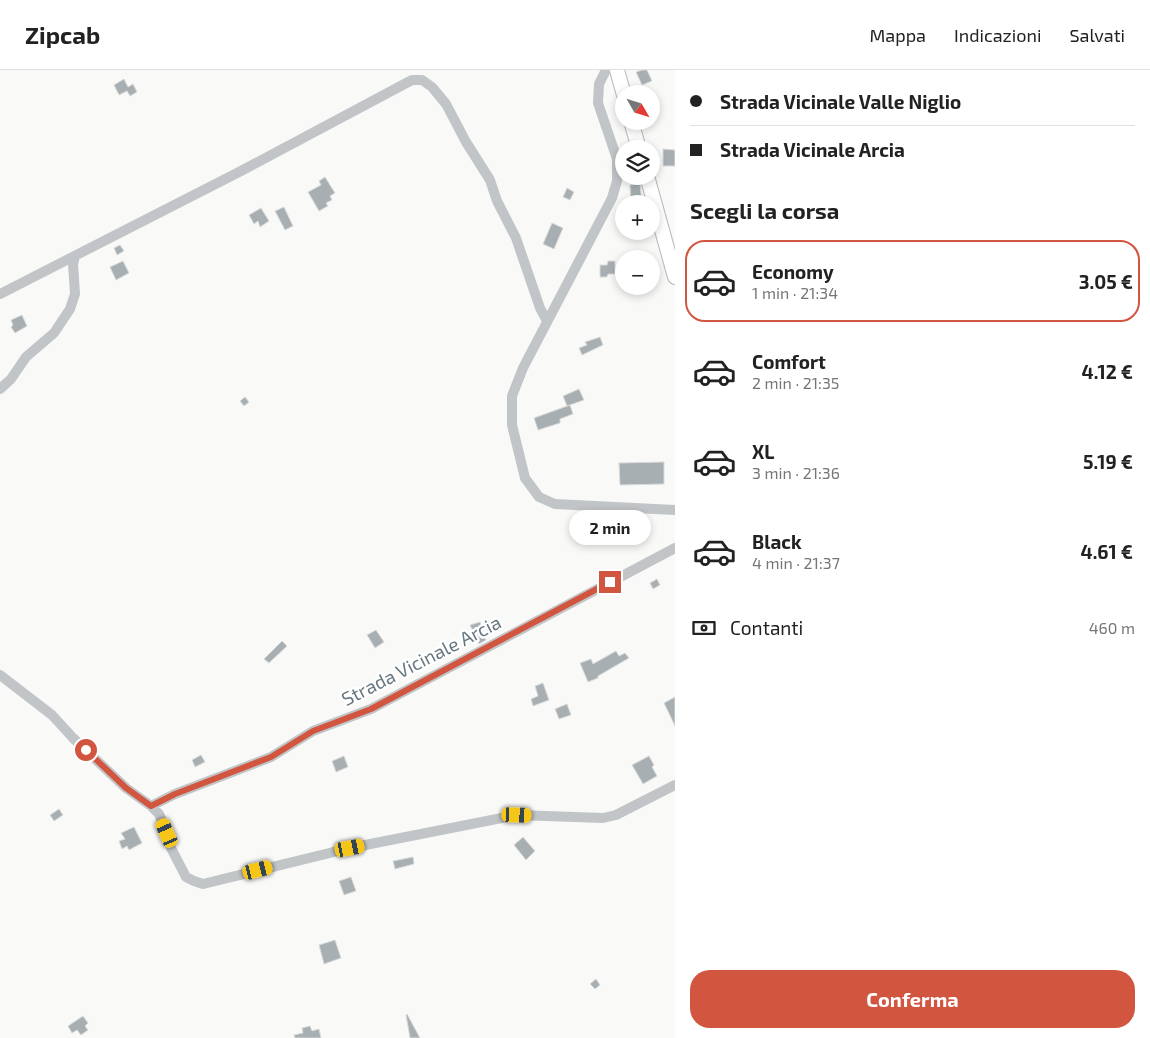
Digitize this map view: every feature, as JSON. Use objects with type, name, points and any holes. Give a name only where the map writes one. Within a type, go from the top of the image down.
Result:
[{"type":"main road","points":[[617,70],[621,85]]},
{"type":"main road","points":[[649,185],[675,277]]},
{"type":"street","points":[[606,70],[599,84],[598,103],[618,159],[617,181],[612,198],[523,368],[512,396],[512,425],[525,478],[539,497],[555,504],[675,510]]},
{"type":"street","points":[[0,294],[241,171],[412,80],[422,80],[432,86],[446,104],[466,142],[490,180],[497,201],[516,238],[540,308],[548,321]]},
{"type":"street","points":[[0,388],[11,379],[26,357],[54,332],[70,309],[75,294],[75,256]]},
{"type":"street","name":"Strada Vicinale Arcia","points":[[151,806],[175,794],[271,757],[313,731],[371,709],[675,548]]},
{"type":"street","points":[[0,675],[52,715],[73,738],[126,788],[159,814],[171,848],[186,877],[203,884],[350,848],[517,815],[603,818],[616,814],[675,785]]},
{"type":"building","points":[[647,70],[652,81],[642,85],[636,72]]},
{"type":"building","points":[[124,79],[128,87],[133,84],[137,92],[130,96],[127,91],[119,95],[114,85]]},
{"type":"building","points":[[663,149],[675,150],[675,166],[663,166]]},
{"type":"building","points":[[325,177],[335,193],[330,196],[332,200],[326,203],[328,206],[319,211],[308,192],[321,185],[319,181]]},
{"type":"building","points":[[630,185],[640,185],[641,195],[631,195]]},
{"type":"building","points":[[567,188],[574,192],[570,200],[563,197]]},
{"type":"building","points":[[284,207],[293,226],[285,230],[275,211]]},
{"type":"building","points":[[261,208],[269,221],[260,227],[258,221],[254,224],[249,215]]},
{"type":"building","points":[[552,223],[563,228],[554,249],[543,244]]},
{"type":"building","points":[[120,245],[124,251],[117,255],[114,248]]},
{"type":"building","points":[[123,261],[129,273],[116,280],[110,267]]},
{"type":"building","points":[[608,261],[615,261],[615,274],[600,277],[600,265],[607,265]]},
{"type":"building","points":[[22,315],[27,326],[15,333],[11,327],[13,325],[11,320]]},
{"type":"building","points":[[600,337],[603,345],[582,355],[579,348],[587,345],[585,342]]},
{"type":"building","points":[[579,389],[584,400],[567,406],[563,396]]},
{"type":"building","points":[[245,397],[249,402],[244,406],[240,401]]},
{"type":"building","points":[[570,405],[573,414],[560,419],[560,423],[538,430],[534,418]]},
{"type":"building","points":[[664,462],[664,484],[620,485],[619,463]]},
{"type":"building","points":[[657,579],[660,585],[653,589],[650,583]]},
{"type":"building","points":[[480,622],[486,640],[479,644],[470,625]]},
{"type":"building","points":[[376,630],[384,642],[375,648],[367,635]]},
{"type":"building","points":[[282,641],[287,646],[269,663],[264,659]]},
{"type":"building","points":[[616,651],[619,656],[625,653],[629,658],[598,676],[598,678],[588,682],[580,663],[591,659],[593,664]]},
{"type":"building","points":[[543,683],[549,700],[533,706],[531,699],[538,696],[535,686]]},
{"type":"building","points":[[675,697],[675,726],[664,703]]},
{"type":"building","points":[[567,704],[571,715],[559,719],[555,709]]},
{"type":"building","points":[[201,755],[205,762],[195,767],[192,760]]},
{"type":"building","points":[[344,756],[348,767],[336,772],[332,761]]},
{"type":"building","points":[[649,756],[657,776],[643,784],[632,765]]},
{"type":"building","points":[[59,809],[63,815],[54,821],[50,815]]},
{"type":"building","points":[[134,827],[142,843],[129,850],[127,846],[122,849],[119,841],[125,839],[121,833]]},
{"type":"building","points":[[523,837],[535,851],[526,860],[514,845]]},
{"type":"building","points":[[413,857],[414,864],[395,869],[393,861]]},
{"type":"building","points":[[351,877],[356,891],[344,895],[339,881]]},
{"type":"building","points":[[335,940],[341,958],[324,964],[319,945]]},
{"type":"building","points":[[596,979],[600,985],[595,989],[590,984]]},
{"type":"building","points":[[407,1014],[420,1038],[410,1038]]},
{"type":"building","points":[[83,1016],[88,1023],[85,1026],[88,1030],[81,1035],[77,1030],[72,1033],[68,1026]]},
{"type":"building","points":[[310,1026],[312,1031],[319,1029],[321,1038],[295,1038],[294,1035],[303,1033],[302,1028]]},
{"type":"route","points":[[86,750],[126,788],[151,806],[175,794],[271,757],[313,731],[371,709],[610,582]]}]
